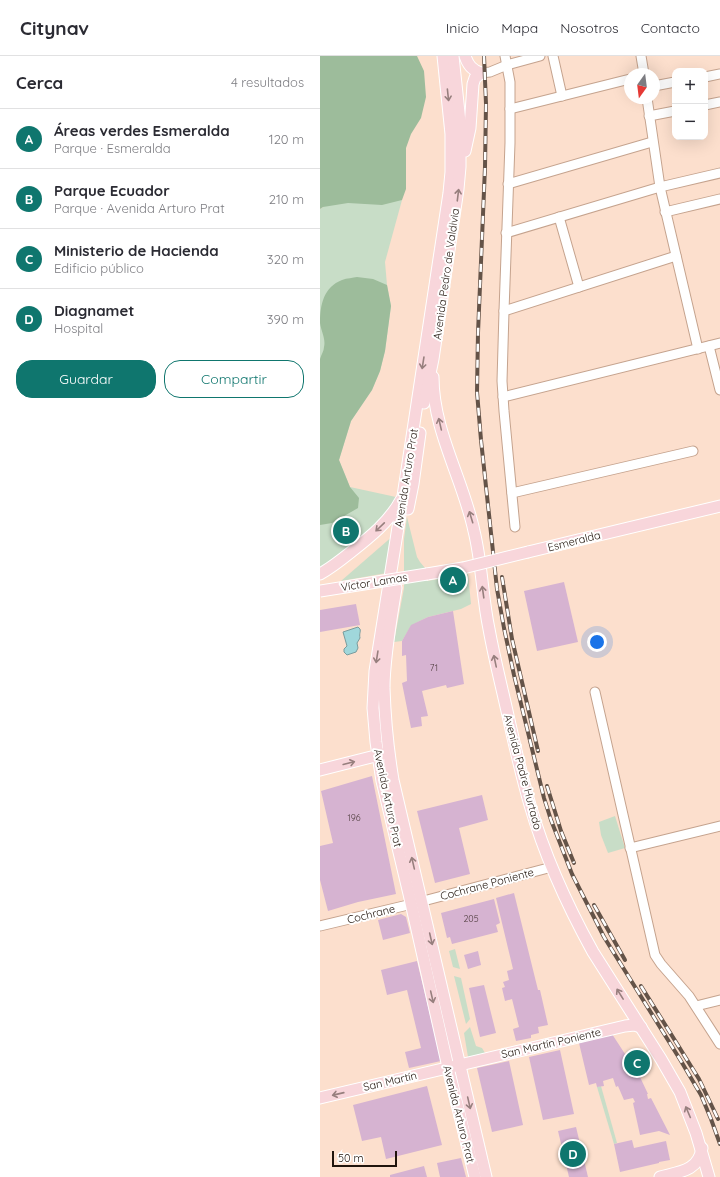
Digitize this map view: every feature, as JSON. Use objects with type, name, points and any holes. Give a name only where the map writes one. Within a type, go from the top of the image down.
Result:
[{"type":"main road","name":"Avenida Pedro de Valdivia","points":[[416,414],[451,172],[451,134],[443,56]]},
{"type":"main road","name":"Avenida Pedro de Valdivia","points":[[407,494],[433,358],[456,211],[460,167],[460,122],[453,56]]},
{"type":"main road","points":[[460,167],[470,128],[473,84],[475,78],[481,73],[471,68],[465,56]]},
{"type":"main road","name":"Avenida Padre Hurtado","points":[[433,358],[433,380],[439,419],[444,440],[474,529],[479,555],[486,614],[497,671],[530,806],[564,897],[588,942],[662,1059],[680,1092],[702,1148],[709,1177]]},
{"type":"main road","name":"Avenida Arturo Prat","points":[[416,414],[407,494],[375,671],[373,708],[383,754],[382,781],[417,902],[460,1065],[486,1177]]},
{"type":"main road","points":[[320,574],[380,528],[407,494]]},
{"type":"main road","name":"Esmeralda","points":[[427,574],[463,568],[720,506]]},
{"type":"main road","name":"Víctor Lamas","points":[[320,591],[427,574]]},
{"type":"main road","points":[[320,770],[383,754]]},
{"type":"main road","name":"Avenida Arturo Prat","points":[[417,902],[448,1068],[475,1177]]},
{"type":"main road","name":"San Martín Poniente","points":[[460,1065],[625,1026],[634,1025],[641,1027]]},
{"type":"main road","name":"San Martín","points":[[320,1098],[460,1065]]},
{"type":"main road","points":[[665,1176],[680,1172],[693,1166],[700,1156],[702,1148]]},
{"type":"street","points":[[481,73],[490,72],[506,61],[540,56]]},
{"type":"street","points":[[553,56],[562,96]]},
{"type":"street","points":[[642,56],[643,68]]},
{"type":"street","points":[[506,61],[510,82],[510,109],[503,397],[515,527]]},
{"type":"street","points":[[708,76],[720,74]]},
{"type":"street","points":[[510,109],[624,80]]},
{"type":"street","points":[[660,85],[672,83]]},
{"type":"street","points":[[708,104],[720,102]]},
{"type":"street","points":[[648,104],[652,142],[665,212],[698,349]]},
{"type":"street","points":[[649,116],[672,112]]},
{"type":"street","points":[[508,184],[652,142]]},
{"type":"street","points":[[506,233],[660,187],[720,173]]},
{"type":"street","points":[[665,212],[720,199]]},
{"type":"street","points":[[559,218],[579,287]]},
{"type":"street","points":[[504,311],[676,256]]},
{"type":"street","points":[[503,397],[720,344]]},
{"type":"street","points":[[709,346],[720,390]]},
{"type":"street","points":[[512,493],[693,451]]},
{"type":"street","points":[[595,692],[655,955],[689,996],[720,1044]]},
{"type":"street","points":[[630,848],[720,826]]},
{"type":"street","name":"Cochrane Poniente","points":[[417,902],[552,867]]},
{"type":"street","name":"Cochrane","points":[[320,926],[417,902]]},
{"type":"street","points":[[696,1006],[720,1000]]},
{"type":"street","points":[[665,1176],[681,1177]]},
{"type":"green space","points":[[320,56],[417,56],[424,71],[426,97],[421,118],[411,134],[406,148],[406,189],[402,200],[382,205],[348,203],[323,207],[320,209]]},
{"type":"green space","points":[[376,143],[402,200],[385,262],[391,306],[385,351],[380,371],[372,390],[351,421],[339,460],[350,487],[396,497],[386,513],[366,536],[320,569],[320,209]]},
{"type":"green space","points":[[357,277],[373,279],[387,285],[391,306],[385,351],[380,371],[372,390],[351,421],[339,460],[350,487],[359,498],[358,508],[332,523],[320,525],[320,359],[324,350],[324,338],[320,323],[321,309],[324,297],[331,287],[342,280]]},
{"type":"green space","points":[[407,517],[417,557],[425,568],[427,581],[468,574],[471,604],[461,609],[428,617],[411,626],[402,641],[394,642],[404,588],[404,539]]},
{"type":"green space","points":[[394,535],[387,573],[341,581]]},
{"type":"green space","points":[[615,816],[625,848],[608,853],[601,835],[599,822]]},
{"type":"green space","points":[[455,949],[460,969],[453,967],[449,951]]},
{"type":"green space","points":[[454,976],[461,978],[470,1019],[466,1024]]},
{"type":"green space","points":[[470,1027],[476,1046],[482,1048],[485,1053],[468,1057],[464,1033]]},
{"type":"green space","points":[[601,1086],[617,1143],[614,1144],[597,1087]]},
{"type":"water","points":[[358,627],[360,629],[360,638],[357,643],[358,648],[356,652],[347,655],[344,652],[344,649],[347,646],[343,632]]},
{"type":"building","points":[[564,582],[578,642],[537,651],[524,591]]},
{"type":"building","points":[[356,604],[360,625],[320,632],[320,610]]},
{"type":"building","points":[[453,611],[464,684],[447,688],[446,685],[422,691],[428,716],[421,717],[422,726],[411,728],[402,683],[407,681],[406,655],[402,656],[402,641],[411,625],[428,617]]},
{"type":"building","points":[[372,776],[396,894],[358,902],[328,911],[320,880],[320,846],[333,843],[321,791]]},
{"type":"building","points":[[482,795],[488,820],[459,828],[470,874],[435,883],[417,811]]},
{"type":"building","points":[[514,893],[548,1025],[538,1027],[539,1033],[531,1035],[531,1038],[516,1041],[513,1029],[519,1027],[512,999],[505,1001],[502,988],[505,987],[503,982],[509,980],[507,971],[513,969],[496,898]]},
{"type":"building","points":[[494,899],[500,923],[496,925],[498,932],[452,944],[450,937],[447,938],[441,913]]},
{"type":"building","points":[[401,914],[406,917],[410,933],[383,940],[378,920]]},
{"type":"building","points":[[478,951],[481,965],[468,969],[464,955]]},
{"type":"building","points":[[417,961],[441,1061],[409,1068],[405,1052],[421,1048],[407,990],[387,995],[381,970]]},
{"type":"building","points":[[484,985],[496,1033],[480,1037],[469,988]]},
{"type":"building","points":[[612,1034],[640,1077],[648,1094],[648,1099],[651,1098],[670,1135],[659,1131],[640,1135],[633,1103],[635,1102],[633,1098],[624,1100],[618,1086],[616,1087],[613,1078],[603,1081],[604,1086],[597,1087],[596,1083],[589,1085],[579,1043]]},
{"type":"building","points":[[560,1050],[574,1114],[543,1120],[529,1057]]},
{"type":"building","points":[[509,1061],[523,1125],[492,1132],[477,1068]]},
{"type":"building","points":[[427,1086],[442,1145],[386,1159],[381,1137],[362,1141],[353,1105]]},
{"type":"building","points":[[576,1127],[588,1177],[569,1177],[558,1131]]},
{"type":"building","points":[[632,1140],[634,1148],[666,1141],[670,1160],[620,1172],[614,1144]]},
{"type":"building","points":[[461,1158],[466,1177],[440,1177],[437,1163]]},
{"type":"building","points":[[424,1166],[427,1177],[390,1177],[390,1175]]},
{"type":"railway","points":[[484,56],[486,104],[485,167],[477,392],[497,589],[514,675],[544,798],[572,874],[604,937],[701,1095],[720,1144]]},
{"type":"railway","points":[[502,577],[512,639],[538,751]]},
{"type":"railway","points":[[547,786],[561,831],[574,863]]},
{"type":"railway","points":[[594,905],[625,960]]},
{"type":"railway","points":[[641,986],[699,1079],[718,1119]]},
{"type":"place","name":"Parque Ecuador","points":[[346,531]]},
{"type":"place","name":"Áreas verdes Esmeralda","points":[[453,580]]},
{"type":"place","name":"Ministerio de Hacienda","points":[[637,1063]]},
{"type":"place","name":"Diagnamet","points":[[573,1154]]}]
